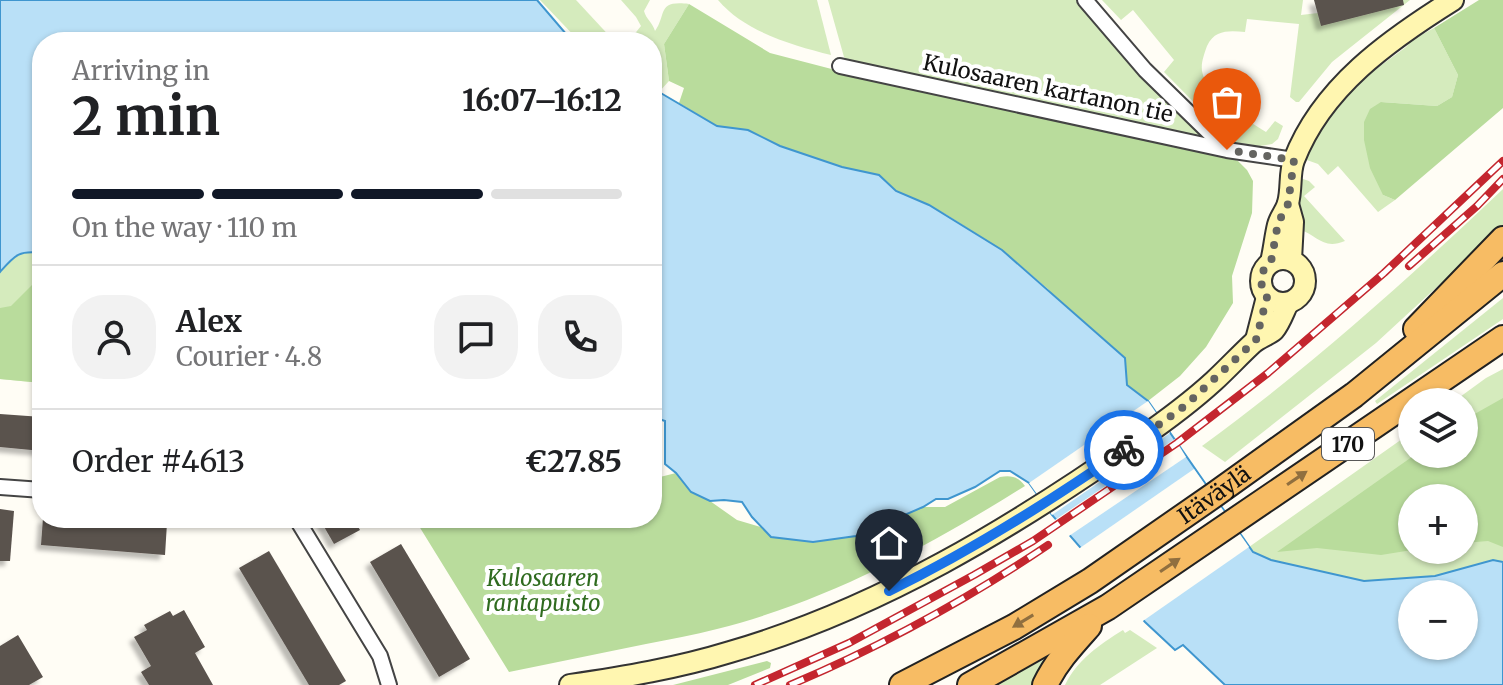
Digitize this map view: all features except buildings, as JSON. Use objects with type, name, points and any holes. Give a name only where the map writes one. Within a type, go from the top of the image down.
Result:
[{"type":"highway","points":[[1354,395],[1503,239]]},
{"type":"highway","name":"Itäväylä","points":[[902,685],[1014,627],[1090,581],[1354,395],[1503,274]]},
{"type":"highway","name":"Itäväylä","points":[[970,685],[1108,607],[1503,338]]},
{"type":"highway","points":[[1463,365],[1503,347]]},
{"type":"highway","points":[[1045,685],[1069,648],[1108,607]]},
{"type":"main road","points":[[1281,261],[1278,223],[1288,204],[1294,160],[1319,112],[1371,58],[1453,0]]},
{"type":"main road","points":[[1281,261],[1299,265],[1306,282],[1297,299],[1288,303],[1267,297],[1262,288],[1264,269],[1281,261]]},
{"type":"main road","points":[[1256,340],[1267,297]]},
{"type":"main road","points":[[570,685],[730,653],[810,626],[911,580],[1044,504],[1162,423],[1215,380],[1256,340],[1275,329],[1288,303]]},
{"type":"street","points":[[1085,0],[1148,73],[1227,150]]},
{"type":"street","name":"Kulosaaren kartanon tie","points":[[840,66],[1227,150],[1294,160]]},
{"type":"street","points":[[0,487],[32,489]]},
{"type":"street","points":[[302,528],[380,656],[389,685]]},
{"type":"green space","points":[[540,0],[576,0],[606,32],[570,32]]},
{"type":"green space","points":[[621,0],[650,0],[644,11],[655,31],[667,7],[671,4],[689,4],[664,44],[669,81],[662,89],[662,32],[636,32],[641,26]]},
{"type":"green space","points":[[718,0],[817,0],[831,55],[785,42],[755,29]]},
{"type":"green space","points":[[828,0],[1079,0],[1145,79],[1208,142],[849,62],[844,57]]},
{"type":"green space","points":[[1102,0],[1303,0],[1301,15],[1318,13],[1321,25],[1380,0],[1410,0],[1332,62],[1299,102],[1290,97],[1299,24],[1247,19],[1245,32],[1223,32],[1214,36],[1207,46],[1202,65],[1205,80],[1211,89],[1228,106],[1266,132],[1275,121],[1283,126],[1278,139],[1272,144],[1260,146],[1233,142],[1164,72],[1174,60],[1133,10],[1121,20]]},
{"type":"green space","points":[[1479,0],[1503,0],[1503,108],[1395,200],[1383,195],[1370,168],[1364,140],[1364,122],[1370,109],[1381,102],[1437,106],[1452,97],[1458,75],[1434,28]]},
{"type":"green space","points":[[689,4],[770,53],[847,73],[1222,154],[1238,161],[1253,181],[1252,213],[1232,276],[1233,303],[1206,347],[1180,376],[1148,401],[1127,385],[1048,289],[1002,250],[947,215],[896,191],[879,175],[842,167],[780,146],[748,130],[717,126],[679,103],[684,88],[669,81],[664,44]]},
{"type":"green space","points":[[1434,28],[1458,75],[1452,97],[1437,106],[1381,102],[1383,195],[1395,200],[1378,212],[1338,166],[1328,175],[1318,164],[1304,159],[1318,132],[1347,96],[1412,40]]},
{"type":"green space","points":[[1300,178],[1315,187],[1304,196],[1345,241],[1326,243],[1299,229]]},
{"type":"green space","points":[[1503,189],[1503,226],[1376,343],[1225,462],[1202,446],[1356,323]]},
{"type":"green space","points":[[26,251],[32,252],[32,382],[0,379],[0,272],[9,261]]},
{"type":"green space","points":[[32,285],[32,382],[0,379],[0,308],[11,306]]},
{"type":"green space","points":[[1503,298],[1503,319],[1377,404],[1375,401]]},
{"type":"green space","points":[[1503,369],[1503,612],[1478,600],[1478,580],[1398,580],[1398,591],[1271,560],[1249,547],[1398,442],[1398,468],[1478,468],[1478,388],[1472,388]]},
{"type":"green space","points":[[1503,398],[1503,547],[1488,541],[1478,542],[1478,484],[1398,484],[1398,552],[1381,555],[1317,548],[1277,552],[1398,467],[1478,468],[1478,412]]},
{"type":"green space","name":"Kulosaaren rantapuisto","points":[[676,473],[691,492],[737,520],[764,528],[771,537],[856,536],[923,507],[945,507],[1000,477],[1014,477],[1025,486],[877,570],[798,603],[708,631],[509,672],[420,528],[662,528],[662,476]]},
{"type":"green space","points":[[1123,630],[1125,633],[1130,630],[1157,648],[1100,685],[1065,685],[1083,660]]},
{"type":"green space","points":[[1045,659],[1050,660],[1037,685],[994,685]]},
{"type":"green space","points":[[767,661],[771,663],[770,668],[728,685],[673,685]]},
{"type":"water","points":[[0,0],[537,0],[564,32],[32,32],[32,252],[18,255],[0,272]]},
{"type":"water","points":[[662,94],[717,126],[748,130],[780,146],[842,167],[879,175],[896,191],[929,205],[1002,250],[1125,358],[1127,385],[1148,401],[1253,552],[1271,560],[1364,581],[1435,576],[1493,560],[1503,562],[1503,685],[1225,685],[1183,645],[1175,650],[1145,622],[1052,515],[1029,483],[1010,471],[1000,471],[975,487],[948,499],[936,499],[856,536],[813,542],[771,537],[742,502],[710,501],[691,492],[665,464],[665,421],[662,420]]},
{"type":"pier","points":[[1148,401],[1170,433],[1052,515],[1029,483]]},
{"type":"pier","points":[[1175,439],[1186,457],[1066,538],[1052,522]]},
{"type":"pier","points":[[1194,469],[1249,547],[1140,623],[1077,550]]},
{"type":"railway","points":[[755,685],[849,643],[974,575],[1033,541],[1177,443],[1268,373],[1384,273],[1503,161]]},
{"type":"railway","points":[[1409,266],[1503,179]]},
{"type":"railway","points":[[790,685],[923,621],[1048,545]]},
{"type":"way so far","points":[[1124,450],[1186,405],[1256,340],[1267,297],[1261,278],[1271,262],[1278,223],[1288,204],[1294,160],[1227,150]]},
{"type":"route","points":[[889,591],[1044,504],[1124,450]]}]
